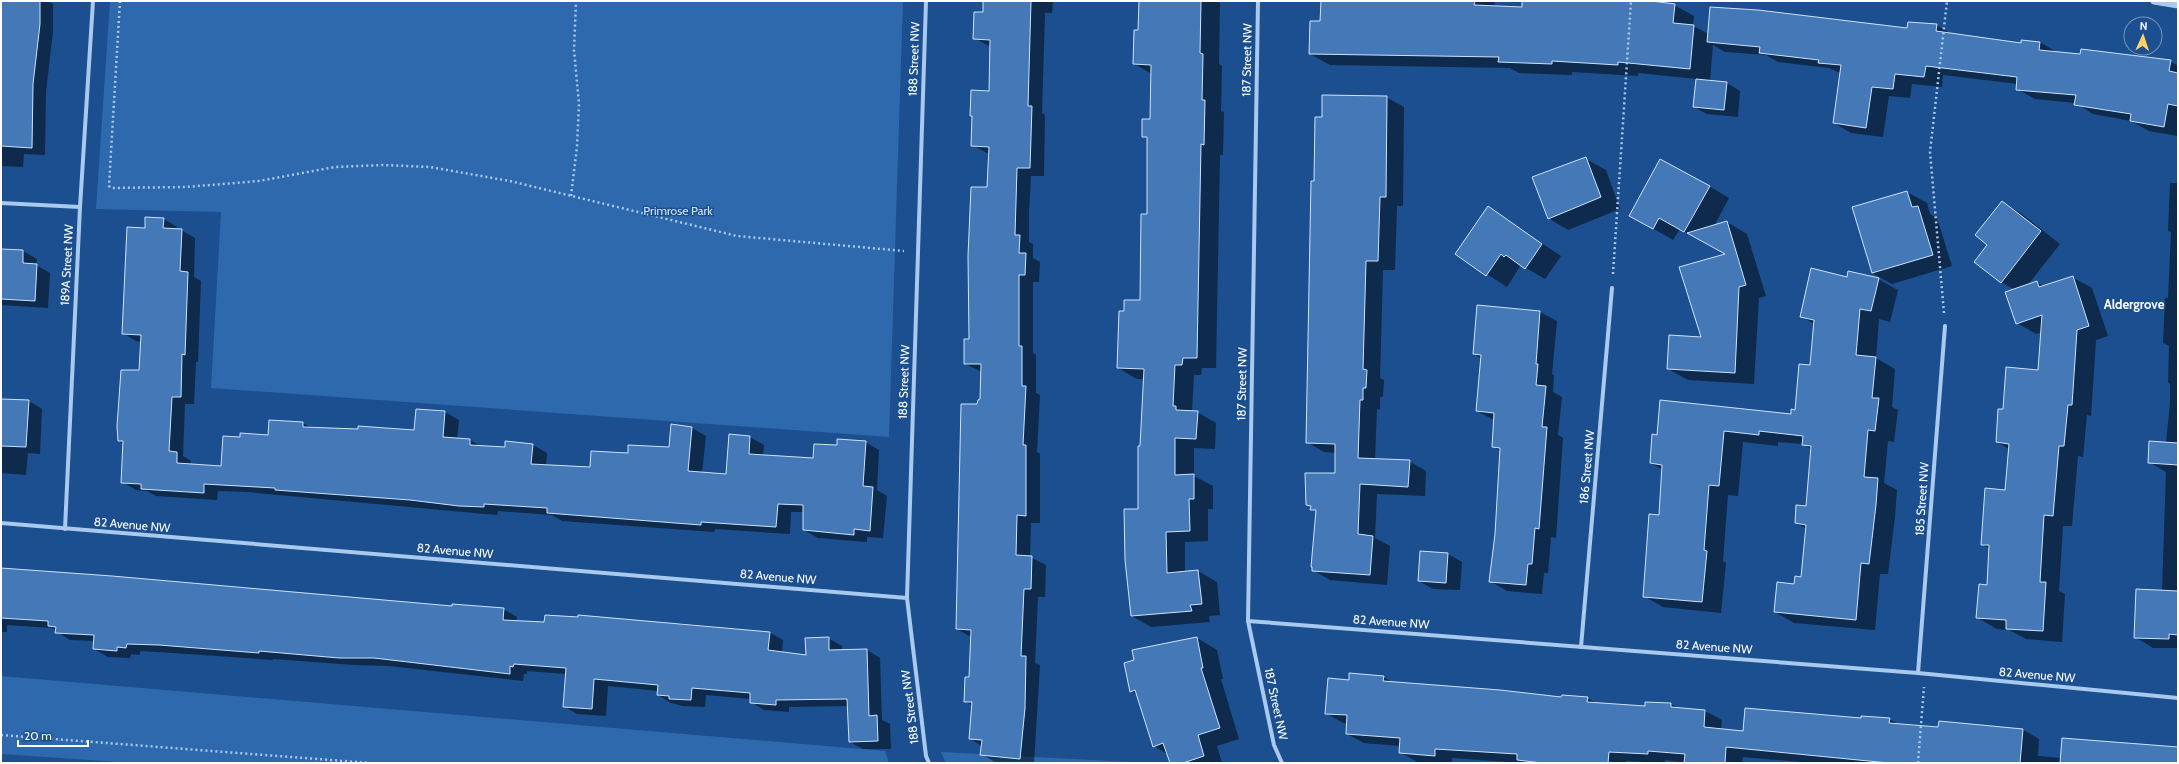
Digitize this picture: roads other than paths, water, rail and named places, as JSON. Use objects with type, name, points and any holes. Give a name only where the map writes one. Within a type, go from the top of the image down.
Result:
[{"type":"street","name":"189A Street NW","points":[[65,529],[80,207],[93,1]]},
{"type":"street","name":"188 Street NW","points":[[926,1],[907,598],[926,756],[929,763]]},
{"type":"street","name":"187 Street NW","points":[[1258,1],[1248,621],[1274,745],[1282,763]]},
{"type":"street","points":[[2154,1],[2178,5]]},
{"type":"street","points":[[1,203],[80,207]]},
{"type":"street","name":"186 Street NW","points":[[1581,647],[1612,288]]},
{"type":"street","name":"185 Street NW","points":[[1918,673],[1945,326]]},
{"type":"street","name":"82 Avenue NW","points":[[1,524],[907,598]]},
{"type":"street","name":"82 Avenue NW","points":[[1248,621],[1918,673],[2178,698]]},
{"type":"district","name":"Aldergrove","points":[[2134,304]]},
{"type":"park label","name":"Primrose Park","points":[[678,211]]}]
